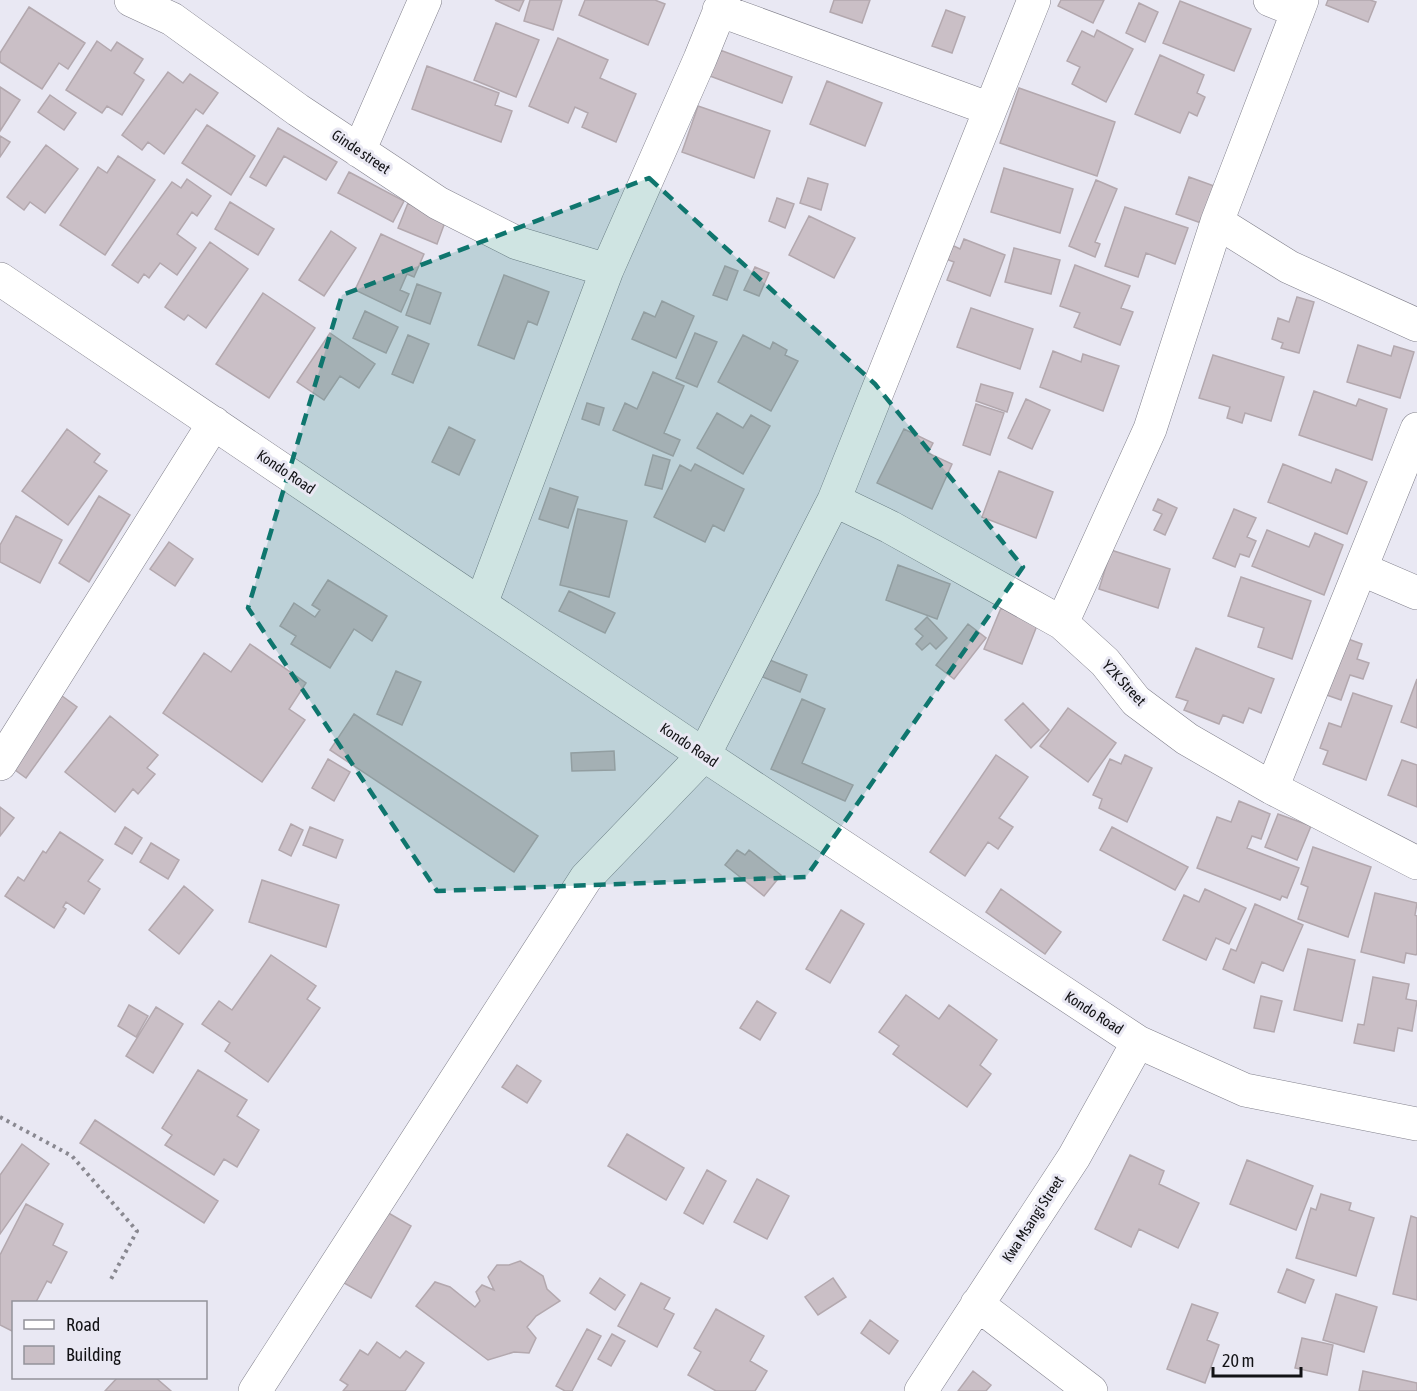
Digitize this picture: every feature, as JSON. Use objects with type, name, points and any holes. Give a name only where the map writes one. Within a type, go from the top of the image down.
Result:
[{"type":"street","name":"Ginde street","points":[[131,0],[175,9],[298,110],[438,203],[517,243],[607,270]]},
{"type":"street","points":[[359,151],[424,0]]},
{"type":"street","points":[[255,1391],[586,878],[704,755],[834,500],[1034,0]]},
{"type":"street","points":[[1062,623],[1150,429],[1290,4]]},
{"type":"street","points":[[481,604],[607,270],[696,70],[722,5],[990,110]]},
{"type":"street","points":[[1217,222],[1289,267],[1417,325]]},
{"type":"street","name":"Kondo Road","points":[[0,279],[704,755],[1138,1042],[1245,1090],[1417,1124]]},
{"type":"street","points":[[0,764],[214,423]]},
{"type":"street","points":[[1272,789],[1417,429]]},
{"type":"street","name":"Y2K Street","points":[[834,500],[890,527],[1062,623],[1105,662],[1136,701],[1187,739],[1272,789],[1417,863]]},
{"type":"street","points":[[1361,568],[1417,593]]},
{"type":"street","name":"Kwa Msangi Street","points":[[921,1391],[1074,1157],[1138,1042]]},
{"type":"street","points":[[977,1304],[1090,1391]]},
{"type":"path","points":[[0,1117],[72,1156],[137,1231],[110,1281]]},
{"type":"highlighted area","points":[[649,178],[875,384],[1023,567],[806,877],[437,891],[248,608],[342,295]]},
{"type":"building","points":[[495,0],[524,0],[519,11]]},
{"type":"building","points":[[530,0],[562,0],[553,30],[524,21]]},
{"type":"building","points":[[585,0],[655,0],[665,4],[648,45],[579,15]]},
{"type":"building","points":[[834,0],[870,0],[862,23],[830,12]]},
{"type":"building","points":[[1061,0],[1104,0],[1093,23],[1058,6]]},
{"type":"building","points":[[1328,0],[1376,2],[1368,22],[1326,5]]},
{"type":"building","points":[[1180,1],[1251,29],[1234,71],[1163,43]]},
{"type":"building","points":[[1139,3],[1158,12],[1145,42],[1126,33]]},
{"type":"building","points":[[29,7],[85,43],[68,69],[59,63],[42,89],[0,62],[0,53]]},
{"type":"building","points":[[946,10],[965,17],[952,53],[932,46]]},
{"type":"building","points":[[496,23],[539,40],[516,97],[474,80]]},
{"type":"building","points":[[1097,30],[1133,49],[1106,102],[1072,84],[1080,67],[1067,61],[1082,31],[1094,37]]},
{"type":"building","points":[[558,38],[608,60],[600,78],[636,94],[616,142],[582,127],[588,113],[575,107],[568,123],[529,106]]},
{"type":"building","points":[[97,41],[111,51],[117,42],[143,59],[134,73],[144,80],[122,115],[107,106],[102,113],[66,90]]},
{"type":"building","points":[[720,50],[792,77],[782,103],[710,76]]},
{"type":"building","points":[[1160,55],[1204,75],[1197,93],[1205,97],[1197,116],[1189,112],[1180,133],[1135,114]]},
{"type":"building","points":[[427,66],[499,93],[495,105],[512,111],[501,142],[412,109]]},
{"type":"building","points":[[168,72],[183,83],[190,74],[218,93],[203,114],[196,109],[164,154],[148,142],[142,150],[122,135]]},
{"type":"building","points":[[827,81],[882,103],[865,146],[810,124]]},
{"type":"building","points":[[0,87],[20,100],[0,131]]},
{"type":"building","points":[[1019,88],[1115,122],[1097,176],[1000,143]]},
{"type":"building","points":[[50,95],[76,113],[64,130],[38,112]]},
{"type":"building","points":[[698,106],[770,131],[754,178],[682,152]]},
{"type":"building","points":[[207,125],[255,156],[231,195],[182,163]]},
{"type":"building","points":[[278,128],[337,162],[326,180],[284,156],[266,186],[250,177]]},
{"type":"building","points":[[0,136],[10,142],[0,157]]},
{"type":"building","points":[[46,145],[78,169],[45,213],[30,202],[24,210],[7,197]]},
{"type":"building","points":[[118,156],[155,180],[105,255],[60,225],[98,167],[107,173]]},
{"type":"building","points":[[1004,168],[1073,189],[1060,233],[991,212]]},
{"type":"building","points":[[349,172],[404,201],[393,222],[338,193]]},
{"type":"building","points":[[1189,177],[1214,186],[1201,223],[1176,214]]},
{"type":"building","points":[[808,178],[828,184],[821,210],[800,203]]},
{"type":"building","points":[[187,179],[211,196],[197,216],[192,212],[177,234],[196,248],[177,275],[160,263],[149,278],[144,274],[138,283],[112,265],[172,182],[181,188]]},
{"type":"building","points":[[1096,180],[1117,189],[1095,242],[1100,244],[1095,257],[1069,246]]},
{"type":"building","points":[[777,198],[794,204],[785,228],[769,221]]},
{"type":"building","points":[[230,202],[274,229],[258,255],[215,229]]},
{"type":"building","points":[[408,203],[445,222],[437,244],[398,228]]},
{"type":"building","points":[[1125,207],[1188,228],[1175,264],[1146,253],[1138,277],[1105,266]]},
{"type":"building","points":[[809,216],[855,238],[834,278],[789,255]]},
{"type":"building","points":[[331,231],[356,248],[324,296],[299,280]]},
{"type":"building","points":[[381,234],[424,254],[414,277],[407,274],[400,290],[409,294],[401,312],[355,290]]},
{"type":"building","points":[[964,239],[1005,255],[990,296],[947,280],[954,262],[946,259],[952,245],[960,249]]},
{"type":"building","points":[[210,242],[248,269],[206,328],[188,315],[184,320],[165,307]]},
{"type":"building","points":[[1014,248],[1060,260],[1051,294],[1005,282]]},
{"type":"building","points":[[1075,265],[1130,286],[1121,308],[1133,312],[1120,345],[1074,327],[1080,313],[1060,306]]},
{"type":"building","points":[[725,266],[738,271],[727,300],[713,295]]},
{"type":"building","points":[[755,267],[769,273],[759,296],[744,290]]},
{"type":"building","points":[[504,275],[549,292],[537,325],[528,321],[514,359],[478,345]]},
{"type":"building","points":[[417,284],[441,293],[430,324],[406,315]]},
{"type":"building","points":[[263,293],[315,328],[269,398],[216,364]]},
{"type":"building","points":[[1297,297],[1314,302],[1299,353],[1281,348],[1283,343],[1272,339],[1278,318],[1289,322]]},
{"type":"building","points":[[662,301],[694,316],[676,358],[632,339],[644,312],[655,317]]},
{"type":"building","points":[[971,308],[1033,329],[1020,369],[957,347]]},
{"type":"building","points":[[365,311],[398,327],[386,353],[353,338]]},
{"type":"building","points":[[330,333],[375,364],[359,388],[340,376],[324,400],[297,382]]},
{"type":"building","points":[[695,333],[717,342],[697,387],[676,378]]},
{"type":"building","points":[[408,335],[429,344],[413,383],[392,374]]},
{"type":"building","points":[[743,335],[770,349],[773,342],[787,350],[785,355],[798,361],[771,411],[718,382]]},
{"type":"building","points":[[1358,345],[1391,356],[1394,346],[1414,352],[1400,398],[1347,382]]},
{"type":"building","points":[[1053,351],[1081,362],[1083,354],[1119,366],[1103,411],[1040,387]]},
{"type":"building","points":[[1213,355],[1284,377],[1271,421],[1245,413],[1242,423],[1227,418],[1230,407],[1199,398]]},
{"type":"building","points":[[653,372],[684,386],[664,433],[680,440],[673,456],[613,430],[625,403],[637,409]]},
{"type":"building","points":[[981,384],[1013,393],[1007,412],[976,401]]},
{"type":"building","points":[[1314,391],[1356,406],[1359,399],[1387,409],[1372,460],[1299,435]]},
{"type":"building","points":[[1026,399],[1050,410],[1032,449],[1008,438]]},
{"type":"building","points":[[587,403],[604,408],[599,425],[582,419]]},
{"type":"building","points":[[976,404],[1004,413],[990,455],[963,445]]},
{"type":"building","points":[[717,413],[743,428],[751,415],[770,426],[743,474],[697,448]]},
{"type":"building","points":[[449,427],[475,440],[459,475],[432,462]]},
{"type":"building","points":[[67,429],[100,454],[94,462],[107,471],[68,525],[22,491]]},
{"type":"building","points":[[904,429],[933,443],[928,453],[952,464],[932,509],[877,483]]},
{"type":"building","points":[[653,455],[670,460],[662,489],[645,485]]},
{"type":"building","points":[[695,464],[744,489],[724,531],[713,525],[705,542],[654,517],[680,465],[691,471]]},
{"type":"building","points":[[1283,464],[1331,483],[1336,469],[1367,482],[1347,534],[1268,502]]},
{"type":"building","points":[[999,471],[1053,492],[1036,538],[982,517]]},
{"type":"building","points":[[550,488],[578,497],[568,528],[539,519]]},
{"type":"building","points":[[99,496],[130,515],[89,582],[59,563]]},
{"type":"building","points":[[1158,499],[1177,508],[1165,535],[1154,530],[1162,514],[1153,510]]},
{"type":"building","points":[[578,509],[627,521],[609,597],[560,585]]},
{"type":"building","points":[[1234,509],[1256,518],[1247,537],[1256,541],[1249,557],[1240,554],[1235,567],[1213,558]]},
{"type":"building","points":[[16,516],[62,540],[40,583],[0,562],[0,545]]},
{"type":"building","points":[[1267,530],[1309,547],[1315,533],[1343,545],[1324,595],[1252,566]]},
{"type":"building","points":[[169,542],[193,559],[175,586],[150,569]]},
{"type":"building","points":[[1111,550],[1170,569],[1158,608],[1099,589]]},
{"type":"building","points":[[898,565],[950,584],[937,619],[886,600]]},
{"type":"building","points":[[1241,577],[1311,601],[1292,659],[1258,647],[1264,628],[1228,616]]},
{"type":"building","points":[[328,580],[387,616],[372,641],[354,629],[330,668],[291,644],[296,636],[280,626],[294,603],[315,617],[320,610],[312,605]]},
{"type":"building","points":[[569,591],[615,613],[605,633],[559,611]]},
{"type":"building","points":[[1001,608],[1038,623],[1022,664],[984,649]]},
{"type":"building","points":[[927,617],[947,638],[936,649],[930,643],[922,650],[916,644],[923,636],[915,629]]},
{"type":"building","points":[[968,624],[986,638],[954,679],[936,665]]},
{"type":"building","points":[[1337,635],[1362,644],[1357,659],[1369,663],[1363,679],[1350,675],[1341,700],[1318,692]]},
{"type":"building","points":[[250,644],[306,683],[289,709],[305,720],[262,782],[163,713],[204,653],[231,672]]},
{"type":"building","points":[[1196,648],[1274,679],[1261,713],[1249,708],[1243,723],[1223,715],[1219,724],[1184,710],[1188,701],[1176,697]]},
{"type":"building","points":[[755,654],[807,675],[800,692],[748,671]]},
{"type":"building","points":[[396,671],[421,682],[402,725],[377,714]]},
{"type":"building","points":[[1417,679],[1417,728],[1401,722]]},
{"type":"building","points":[[58,693],[77,707],[26,778],[7,764]]},
{"type":"building","points":[[1353,693],[1392,706],[1366,780],[1323,764],[1328,751],[1320,748],[1329,723],[1341,727]]},
{"type":"building","points":[[802,699],[825,709],[802,763],[853,785],[845,801],[771,769]]},
{"type":"building","points":[[1023,703],[1049,730],[1031,748],[1005,720]]},
{"type":"building","points":[[1068,708],[1116,743],[1088,782],[1040,746]]},
{"type":"building","points":[[354,714],[538,836],[514,872],[330,750]]},
{"type":"building","points":[[110,716],[158,755],[147,768],[155,774],[138,794],[133,789],[115,812],[65,772]]},
{"type":"building","points":[[614,751],[615,770],[572,771],[571,753]]},
{"type":"building","points":[[996,755],[1028,777],[999,818],[1013,827],[998,849],[988,842],[965,876],[930,852]]},
{"type":"building","points":[[1125,755],[1152,768],[1127,822],[1099,808],[1102,799],[1093,795],[1110,759],[1121,764]]},
{"type":"building","points":[[328,759],[350,772],[334,801],[312,788]]},
{"type":"building","points":[[1402,760],[1417,765],[1417,807],[1388,795]]},
{"type":"building","points":[[1239,801],[1270,814],[1261,839],[1252,836],[1247,848],[1299,868],[1287,898],[1282,896],[1280,900],[1197,868],[1217,817],[1231,822]]},
{"type":"building","points":[[0,807],[14,818],[0,836]]},
{"type":"building","points":[[1278,814],[1311,826],[1297,860],[1265,847]]},
{"type":"building","points":[[291,824],[303,830],[291,856],[279,850]]},
{"type":"building","points":[[125,827],[142,838],[132,854],[115,844]]},
{"type":"building","points":[[310,827],[343,840],[336,858],[303,845]]},
{"type":"building","points":[[1112,827],[1188,867],[1175,890],[1100,850]]},
{"type":"building","points":[[60,832],[103,860],[88,881],[100,889],[84,914],[66,902],[63,907],[66,909],[54,928],[5,896],[18,877],[24,881],[43,851],[46,853]]},
{"type":"building","points":[[151,843],[179,860],[168,879],[140,862]]},
{"type":"building","points":[[1313,847],[1371,867],[1348,937],[1298,919],[1308,887],[1301,884]]},
{"type":"building","points":[[737,850],[745,855],[749,850],[781,875],[764,896],[725,865]]},
{"type":"building","points":[[262,880],[339,905],[326,947],[249,922]]},
{"type":"building","points":[[184,886],[213,910],[179,954],[149,930]]},
{"type":"building","points":[[1001,889],[1061,932],[1045,954],[986,912]]},
{"type":"building","points":[[1205,889],[1246,908],[1229,944],[1216,938],[1206,960],[1163,940],[1184,895],[1199,902]]},
{"type":"building","points":[[1375,893],[1417,903],[1415,915],[1417,916],[1417,953],[1416,955],[1406,953],[1404,963],[1361,952]]},
{"type":"building","points":[[1255,904],[1303,925],[1283,971],[1262,962],[1254,983],[1223,969],[1231,949],[1236,951]]},
{"type":"building","points":[[841,910],[864,924],[830,983],[806,969]]},
{"type":"building","points":[[1308,949],[1355,960],[1342,1021],[1294,1010]]},
{"type":"building","points":[[271,955],[316,986],[307,999],[320,1008],[268,1082],[225,1051],[230,1043],[202,1024],[219,1001],[232,1010]]},
{"type":"building","points":[[1373,977],[1409,984],[1406,999],[1417,1001],[1412,1031],[1398,1028],[1394,1051],[1354,1043],[1358,1024],[1364,1025]]},
{"type":"building","points":[[906,995],[939,1019],[949,1005],[997,1040],[980,1065],[991,1074],[967,1107],[893,1054],[899,1046],[879,1032]]},
{"type":"building","points":[[1261,996],[1282,1001],[1274,1032],[1254,1028]]},
{"type":"building","points":[[757,1001],[776,1013],[760,1040],[740,1028]]},
{"type":"building","points":[[129,1005],[148,1016],[136,1037],[118,1026]]},
{"type":"building","points":[[156,1007],[183,1024],[153,1073],[126,1056]]},
{"type":"building","points":[[517,1065],[541,1081],[527,1103],[502,1087]]},
{"type":"building","points":[[198,1070],[247,1100],[237,1116],[259,1130],[237,1167],[224,1159],[214,1175],[165,1145],[172,1135],[162,1128]]},
{"type":"building","points":[[95,1120],[218,1201],[204,1223],[80,1143]]},
{"type":"building","points":[[627,1134],[684,1168],[666,1200],[608,1166]]},
{"type":"building","points":[[22,1144],[49,1164],[0,1234],[0,1175]]},
{"type":"building","points":[[1130,1155],[1164,1171],[1159,1184],[1199,1203],[1178,1248],[1139,1229],[1131,1247],[1095,1229]]},
{"type":"building","points":[[1247,1160],[1313,1186],[1296,1230],[1230,1204]]},
{"type":"building","points":[[707,1170],[726,1181],[703,1224],[684,1213]]},
{"type":"building","points":[[757,1179],[789,1196],[767,1239],[734,1222]]},
{"type":"building","points":[[1321,1194],[1351,1203],[1349,1210],[1374,1218],[1356,1276],[1296,1258],[1311,1208],[1316,1210]]},
{"type":"building","points":[[26,1204],[63,1224],[53,1245],[67,1252],[51,1283],[47,1281],[37,1301],[12,1301],[12,1331],[0,1325],[0,1255]]},
{"type":"building","points":[[385,1211],[411,1226],[371,1298],[344,1283]]},
{"type":"building","points":[[1411,1216],[1417,1218],[1417,1300],[1393,1294]]},
{"type":"building","points":[[520,1261],[543,1276],[547,1289],[560,1301],[536,1316],[527,1327],[536,1338],[529,1353],[514,1352],[488,1360],[416,1306],[435,1282],[450,1287],[475,1307],[480,1301],[476,1292],[482,1285],[494,1290],[488,1277],[497,1265],[509,1265]]},
{"type":"building","points":[[1287,1269],[1314,1280],[1305,1303],[1278,1292]]},
{"type":"building","points":[[600,1278],[625,1295],[615,1310],[590,1293]]},
{"type":"building","points":[[833,1278],[846,1297],[818,1315],[805,1297]]},
{"type":"building","points":[[641,1283],[670,1298],[664,1309],[674,1314],[657,1347],[618,1326]]},
{"type":"building","points":[[1336,1294],[1377,1307],[1364,1352],[1323,1340]]},
{"type":"building","points":[[1192,1304],[1218,1313],[1207,1340],[1219,1345],[1205,1383],[1167,1369]]},
{"type":"building","points":[[716,1309],[764,1336],[750,1361],[767,1371],[755,1391],[716,1391],[688,1375],[701,1352],[694,1348]]},
{"type":"building","points":[[870,1320],[898,1341],[889,1354],[861,1333]]},
{"type":"building","points":[[587,1329],[601,1336],[572,1391],[565,1391],[556,1386]]},
{"type":"building","points":[[612,1334],[625,1341],[611,1366],[598,1359]]},
{"type":"building","points":[[1302,1338],[1333,1345],[1327,1375],[1295,1368]]},
{"type":"building","points":[[377,1342],[400,1358],[406,1351],[424,1363],[405,1391],[343,1391],[348,1385],[340,1380],[360,1350],[368,1355]]},
{"type":"building","points":[[973,1371],[991,1385],[986,1391],[958,1391]]},
{"type":"building","points":[[1363,1371],[1417,1383],[1417,1391],[1359,1391]]},
{"type":"building","points":[[116,1379],[157,1379],[171,1391],[105,1391]]}]
